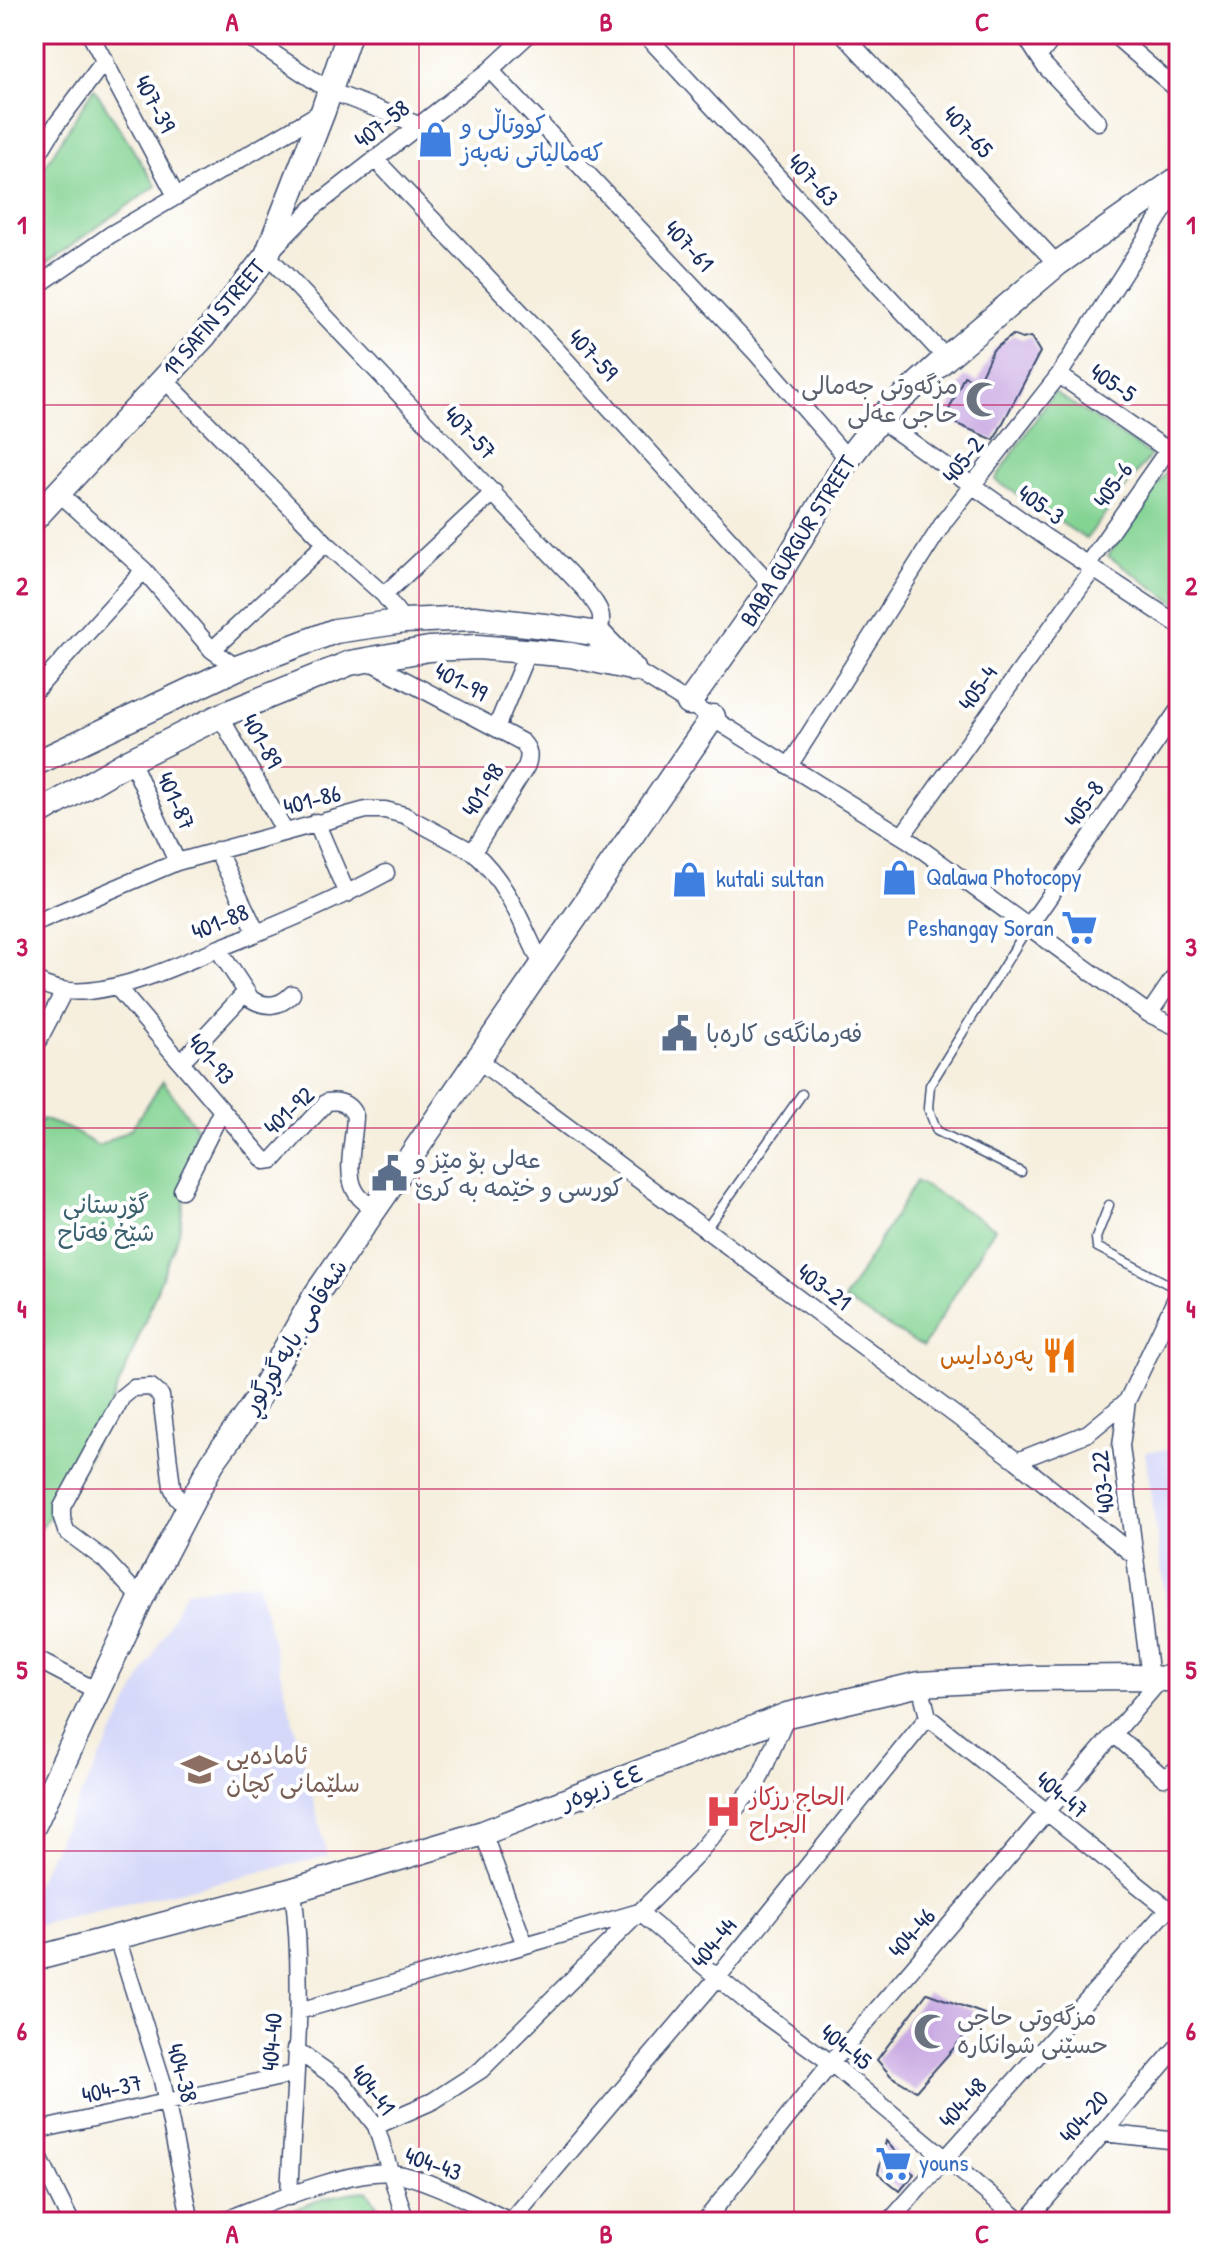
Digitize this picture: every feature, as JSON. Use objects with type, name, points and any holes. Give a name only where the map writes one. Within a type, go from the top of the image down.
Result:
[{"type":"street","name":"407-39","points":[[90,34],[176,196]]},
{"type":"street","points":[[244,34],[327,101],[419,125]]},
{"type":"street","name":"19 SAFIN STREET","points":[[34,519],[205,335],[267,255],[327,101],[349,34]]},
{"type":"street","name":"407-58","points":[[267,255],[313,208],[490,70],[517,40],[529,34]]},
{"type":"street","name":"407-63","points":[[645,34],[946,358]]},
{"type":"street","name":"407-65","points":[[843,34],[1057,264]]},
{"type":"street","points":[[1024,34],[1044,65],[1098,122]]},
{"type":"street","points":[[1039,56],[1056,34]]},
{"type":"street","points":[[1113,34],[1179,91]]},
{"type":"street","points":[[34,161],[56,125],[105,60]]},
{"type":"street","name":"407-61","points":[[490,70],[756,353],[848,459]]},
{"type":"street","points":[[34,288],[110,235],[327,101]]},
{"type":"street","name":"407-59","points":[[375,159],[554,347],[772,586]]},
{"type":"street","name":"BABA GURGUR STREET","points":[[689,703],[772,586],[848,459],[879,419],[1057,264],[1179,178]]},
{"type":"street","name":"405-2","points":[[789,766],[945,520],[1059,375],[1179,186]]},
{"type":"street","name":"407-57","points":[[267,255],[494,492],[601,610],[599,634],[592,658]]},
{"type":"street","name":"405-5","points":[[1059,375],[1174,454]]},
{"type":"street","points":[[164,379],[326,543],[384,595],[404,621]]},
{"type":"street","name":"405-3","points":[[879,419],[1090,567],[1179,625]]},
{"type":"street","name":"405-6","points":[[1090,567],[1174,454],[1179,434]]},
{"type":"street","points":[[58,492],[144,570],[212,650],[237,668]]},
{"type":"street","points":[[384,595],[494,492]]},
{"type":"street","points":[[212,650],[326,543]]},
{"type":"street","name":"405-4","points":[[902,836],[1090,567]]},
{"type":"street","points":[[34,692],[144,570]]},
{"type":"street","points":[[34,764],[237,668],[335,631],[404,621],[474,618],[599,634],[633,669],[902,836],[1149,1014],[1179,1028]]},
{"type":"street","points":[[35,810],[220,716],[350,663],[429,649],[478,647],[592,658],[633,669]]},
{"type":"street","points":[[496,728],[528,651]]},
{"type":"street","name":"401-99","points":[[366,660],[522,742],[529,752]]},
{"type":"street","name":"405-8","points":[[1029,926],[1179,709]]},
{"type":"street","name":"401-89","points":[[220,716],[285,832]]},
{"type":"street","name":"شەقامی بابەگوڕگوڕ","points":[[34,1825],[141,1599],[212,1463],[255,1403],[315,1296],[713,717]]},
{"type":"street","name":"401-98","points":[[473,852],[526,767],[529,752]]},
{"type":"street","name":"401-87","points":[[131,760],[177,862]]},
{"type":"street","name":"401-86","points":[[34,923],[177,862],[366,810],[395,812],[473,852],[499,880],[543,967]]},
{"type":"street","points":[[316,822],[347,894]]},
{"type":"street","points":[[217,850],[257,933]]},
{"type":"street","name":"401-88","points":[[64,991],[90,991],[116,986],[218,949],[347,894],[386,873]]},
{"type":"street","points":[[218,949],[251,999],[266,1006],[281,1003],[292,994]]},
{"type":"street","points":[[1149,1014],[1179,970]]},
{"type":"street","points":[[34,980],[64,991],[34,1049]]},
{"type":"street","name":"401-93","points":[[116,986],[262,1159],[268,1161]]},
{"type":"street","points":[[182,1061],[245,993]]},
{"type":"street","name":"403-21","points":[[479,1061],[1017,1461],[1136,1557]]},
{"type":"street","name":"401-92","points":[[268,1161],[273,1160],[327,1102],[345,1103],[355,1116],[351,1182],[363,1202],[377,1208]]},
{"type":"street","points":[[182,1190],[222,1110]]},
{"type":"street","name":"403-22","points":[[1163,1679],[1136,1557],[1121,1446],[1127,1401],[1179,1291]]},
{"type":"street","points":[[141,1599],[105,1560],[66,1531],[62,1518],[62,1507],[122,1397],[133,1388],[151,1387],[161,1396],[172,1487],[177,1498],[190,1506]]},
{"type":"street","points":[[1017,1461],[1088,1433],[1127,1401]]},
{"type":"street","points":[[34,1658],[97,1691]]},
{"type":"street","name":"٤٤ زیوەر","points":[[34,1959],[293,1890],[483,1833],[787,1715],[920,1684],[1029,1678],[1163,1679]]},
{"type":"street","name":"404-46","points":[[704,2222],[831,2063],[1163,1679]]},
{"type":"street","points":[[920,1684],[928,1717]]},
{"type":"street","points":[[376,2126],[433,2101],[481,2070],[694,1858],[758,1782],[787,1715]]},
{"type":"street","name":"404-47","points":[[928,1717],[1046,1813],[1173,1909]]},
{"type":"street","name":"404-44","points":[[504,2220],[718,1977],[928,1717]]},
{"type":"street","points":[[1114,1734],[1164,1778],[1179,1768]]},
{"type":"street","points":[[483,1833],[525,1945]]},
{"type":"street","name":"404-40","points":[[289,2197],[299,2011],[298,1933],[293,1890]]},
{"type":"street","name":"404-48","points":[[889,2222],[1173,1909]]},
{"type":"street","points":[[299,2011],[639,1912]]},
{"type":"street","name":"404-45","points":[[639,1912],[752,2006],[831,2063],[1024,2222]]},
{"type":"street","name":"404-38","points":[[117,1938],[166,2101],[191,2222]]},
{"type":"street","name":"404-20","points":[[1024,2222],[1179,2045]]},
{"type":"street","name":"404-41","points":[[295,2049],[343,2083],[376,2126],[406,2222]]},
{"type":"street","name":"404-37","points":[[34,2131],[294,2074]]},
{"type":"street","points":[[1102,2133],[1179,2141]]},
{"type":"street","points":[[34,2147],[71,2222]]},
{"type":"street","name":"404-43","points":[[219,2222],[347,2176],[391,2172],[416,2179],[504,2220]]},
{"type":"lane","points":[[1021,1172],[937,1131],[928,1108],[930,1085],[1029,926]]},
{"type":"lane","points":[[706,1230],[802,1094]]},
{"type":"lane","points":[[1109,1205],[1096,1238],[1097,1247],[1179,1291]]},
{"type":"shaded area","points":[[1179,1447],[1179,1665],[1175,1666],[1145,1452]]},
{"type":"shaded area","name":"ئامادەیی سلێمانی کچان","points":[[257,1582],[328,1856],[34,1926],[34,1887],[186,1591]]},
{"type":"green space","points":[[94,88],[156,186],[34,271],[34,184]]},
{"type":"green space","points":[[1054,392],[1151,455],[1086,539],[995,480]]},
{"type":"green space","points":[[1169,468],[1179,474],[1179,605],[1108,556]]},
{"type":"green space","name":"گۆڕستانی شێخ فەتاح","points":[[163,1081],[196,1127],[179,1233],[128,1364],[83,1466],[34,1538],[34,1134],[42,1119],[69,1129],[99,1146],[131,1129]]},
{"type":"green space","points":[[916,1181],[995,1228],[923,1347],[844,1300]]},
{"type":"green space","points":[[367,2191],[389,2222],[263,2222],[326,2198]]},
{"type":"building","name":"مزگەوتی جەمالی حاجی عەلی","points":[[1013,335],[1022,339],[1031,337],[1040,352],[994,440],[945,419],[964,376],[978,382],[993,350]]},
{"type":"building","points":[[927,1993],[984,2014],[916,2091],[891,2076],[877,2060]]},
{"type":"building","name":"youns","points":[[886,2141],[901,2158],[902,2165],[914,2174],[900,2191],[878,2173]]},
{"type":"place","name":"کووتاڵی و کەمالیاتی نەبەز","points":[[435,139]]},
{"type":"place","name":"مزگەوتی جەمالی حاجی عەلی","points":[[984,400]]},
{"type":"place","name":"Qalawa Photocopy","points":[[900,877]]},
{"type":"place","name":"kutali sultan","points":[[690,879]]},
{"type":"place","name":"Peshangay Soran","points":[[1080,928]]},
{"type":"place","name":"فەرمانگەی کارەبا","points":[[680,1034]]},
{"type":"place","name":"عەلی بۆ مێز و کورسی و خێمە بە کرێ","points":[[389,1174]]},
{"type":"place","name":"پەرەدایس","points":[[1060,1356]]},
{"type":"place","name":"ئامادەیی سلێمانی کچان","points":[[200,1770]]},
{"type":"place","name":"الحاج رزكار الجراح","points":[[723,1811]]},
{"type":"place","name":"مزگەوتی حاجی حسێنی شوانکارە","points":[[931,2031]]},
{"type":"place","name":"youns","points":[[893,2163]]}]
